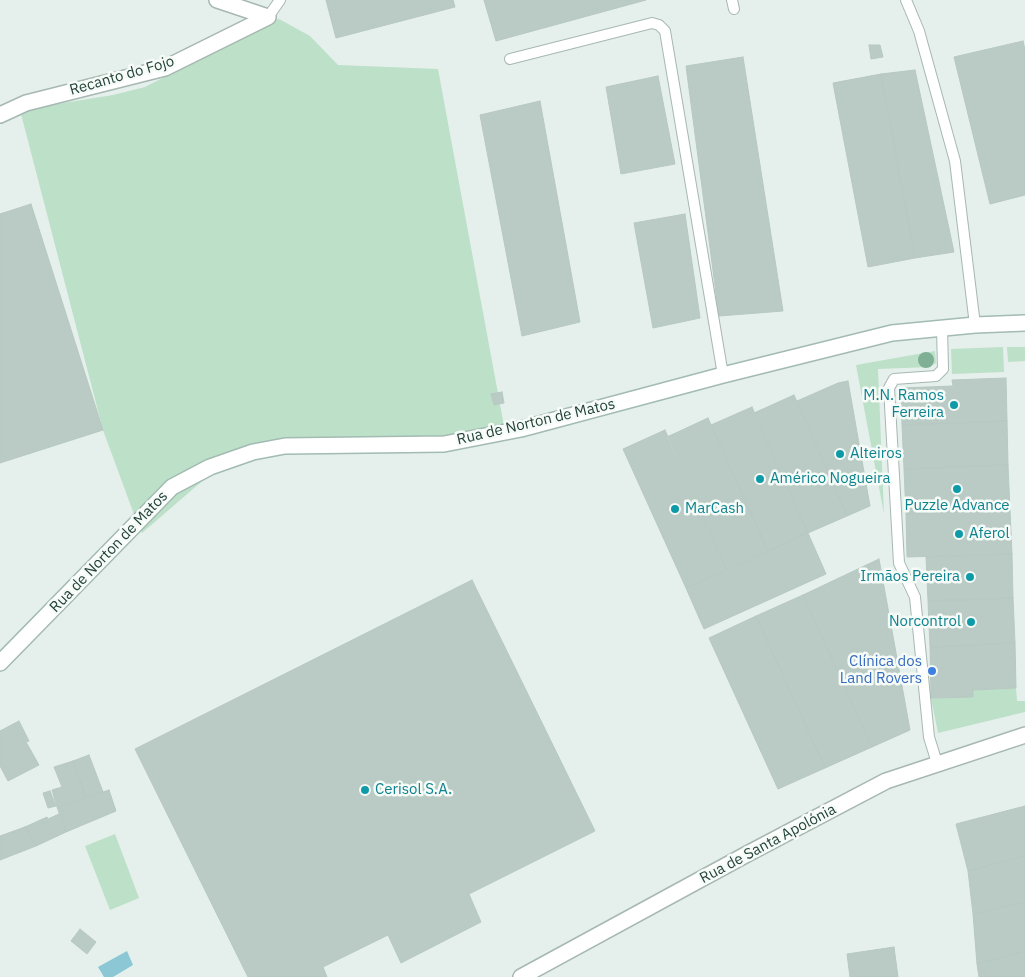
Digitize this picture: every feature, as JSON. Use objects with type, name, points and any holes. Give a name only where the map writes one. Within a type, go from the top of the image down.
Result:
[{"type":"street","points":[[218,0],[268,17]]},
{"type":"street","name":"Recanto do Fojo","points":[[0,115],[26,103],[165,68],[268,17]]},
{"type":"street","name":"Rua de Norton de Matos","points":[[0,663],[172,487],[210,467],[253,452],[284,446],[444,444],[521,429],[723,375],[892,333],[975,325],[1025,323]]},
{"type":"street","name":"Rua de Santa Apolónia","points":[[521,977],[886,781],[1025,735]]},
{"type":"lane","points":[[268,17],[280,0]]},
{"type":"lane","points":[[906,0],[919,31],[955,161],[975,325]]},
{"type":"lane","points":[[510,59],[652,23],[659,25],[665,31],[723,375]]},
{"type":"lane","points":[[938,763],[929,738],[915,597],[899,563],[889,388],[894,379],[936,376],[943,370],[942,328]]},
{"type":"green space","points":[[279,19],[310,36],[338,65],[438,69],[504,426],[453,440],[276,451],[222,464],[142,533],[103,430],[20,110],[113,95],[145,87],[213,52],[259,24]]},
{"type":"green space","points":[[1003,347],[1004,372],[952,374],[951,349]]},
{"type":"green space","points":[[1007,347],[1025,347],[1025,361],[1008,362]]},
{"type":"green space","points":[[935,351],[936,363],[930,367],[878,369],[884,514],[856,365]]},
{"type":"green space","points":[[1016,688],[1017,701],[1025,701],[1025,712],[938,733],[931,698],[973,697],[973,690]]},
{"type":"green space","points":[[115,834],[139,898],[110,910],[85,846]]},
{"type":"water","points":[[127,951],[133,965],[113,977],[104,977],[98,967]]},
{"type":"building","points":[[326,0],[453,0],[455,7],[336,38]]},
{"type":"building","points":[[484,0],[646,0],[496,41]]},
{"type":"building","points":[[1023,41],[1025,50],[1025,195],[990,204],[954,57]]},
{"type":"building","points":[[869,45],[880,45],[883,57],[871,59]]},
{"type":"building","points":[[743,57],[783,311],[719,316],[686,66]]},
{"type":"building","points":[[915,70],[954,252],[915,258],[881,74]]},
{"type":"building","points":[[881,74],[915,258],[868,267],[833,83]]},
{"type":"building","points":[[658,76],[675,164],[621,174],[606,87]]},
{"type":"building","points":[[540,101],[580,322],[522,336],[480,115]]},
{"type":"building","points":[[31,204],[103,430],[0,463],[0,214]]},
{"type":"building","points":[[685,214],[700,318],[653,328],[634,223]]},
{"type":"building","name":"M.N. Ramos Ferreira","points":[[1006,378],[1007,421],[902,425],[901,388],[953,386],[952,380]]},
{"type":"building","name":"Alteiros","points":[[848,381],[870,506],[847,516],[797,401],[838,383]]},
{"type":"building","points":[[502,392],[504,403],[494,405],[491,394]]},
{"type":"building","points":[[794,395],[847,516],[808,533],[754,413]]},
{"type":"building","name":"Américo Nogueira","points":[[752,407],[808,533],[768,551],[711,425]]},
{"type":"building","points":[[708,418],[768,551],[727,570],[667,437]]},
{"type":"building","points":[[1007,421],[1008,465],[904,469],[902,425]]},
{"type":"building","name":"MarCash","points":[[665,430],[727,570],[686,588],[623,449]]},
{"type":"building","name":"Puzzle Advance","points":[[1008,465],[1010,510],[906,514],[904,469]]},
{"type":"building","name":"Aferol","points":[[1010,510],[1012,554],[907,557],[906,514]]},
{"type":"building","points":[[808,533],[826,574],[704,629],[686,588]]},
{"type":"building","name":"Irmãos Pereira","points":[[1012,554],[1013,598],[928,601],[926,557]]},
{"type":"building","points":[[879,559],[910,730],[872,747],[803,595]]},
{"type":"building","name":"Cerisol S.A.","points":[[472,580],[595,831],[469,894],[481,922],[401,963],[388,935],[323,967],[327,977],[248,977],[135,749]]},
{"type":"building","points":[[803,595],[872,747],[825,768],[756,616]]},
{"type":"building","name":"Norcontrol","points":[[1013,598],[1015,643],[930,647],[928,601]]},
{"type":"building","points":[[756,616],[825,768],[778,789],[709,638]]},
{"type":"building","points":[[1015,643],[1016,688],[973,690],[973,697],[931,698],[930,647]]},
{"type":"building","points":[[19,721],[29,741],[26,742],[39,765],[8,781],[0,766],[0,731]]},
{"type":"building","points":[[89,755],[103,792],[86,798],[73,761]]},
{"type":"building","points":[[73,761],[86,798],[57,807],[52,790],[62,787],[54,767]]},
{"type":"building","points":[[109,790],[116,811],[66,832],[57,807]]},
{"type":"building","points":[[50,791],[56,806],[48,808],[43,793]]},
{"type":"building","points":[[1025,806],[1025,856],[968,871],[956,824]]},
{"type":"building","points":[[59,814],[66,832],[36,846],[25,827]]},
{"type":"building","points":[[25,827],[36,846],[0,860],[0,836]]},
{"type":"building","points":[[1025,856],[1025,902],[973,914],[968,871]]},
{"type":"building","points":[[1025,902],[1025,951],[977,964],[973,914]]},
{"type":"building","points":[[80,929],[96,942],[87,954],[71,941]]},
{"type":"building","points":[[894,947],[898,977],[850,977],[847,954]]},
{"type":"building","points":[[1025,951],[1025,977],[979,977],[977,964]]},
{"type":"place","name":"M.N. Ramos Ferreira","points":[[954,405]]},
{"type":"place","name":"Alteiros","points":[[840,454]]},
{"type":"place","name":"Américo Nogueira","points":[[760,479]]},
{"type":"place","name":"Puzzle Advance","points":[[957,489]]},
{"type":"place","name":"MarCash","points":[[675,509]]},
{"type":"place","name":"Aferol","points":[[959,534]]},
{"type":"place","name":"Irmãos Pereira","points":[[970,577]]},
{"type":"place","name":"Norcontrol","points":[[971,622]]},
{"type":"place","name":"Clínica dos Land Rovers","points":[[932,671]]},
{"type":"place","name":"Cerisol S.A.","points":[[365,790]]}]
